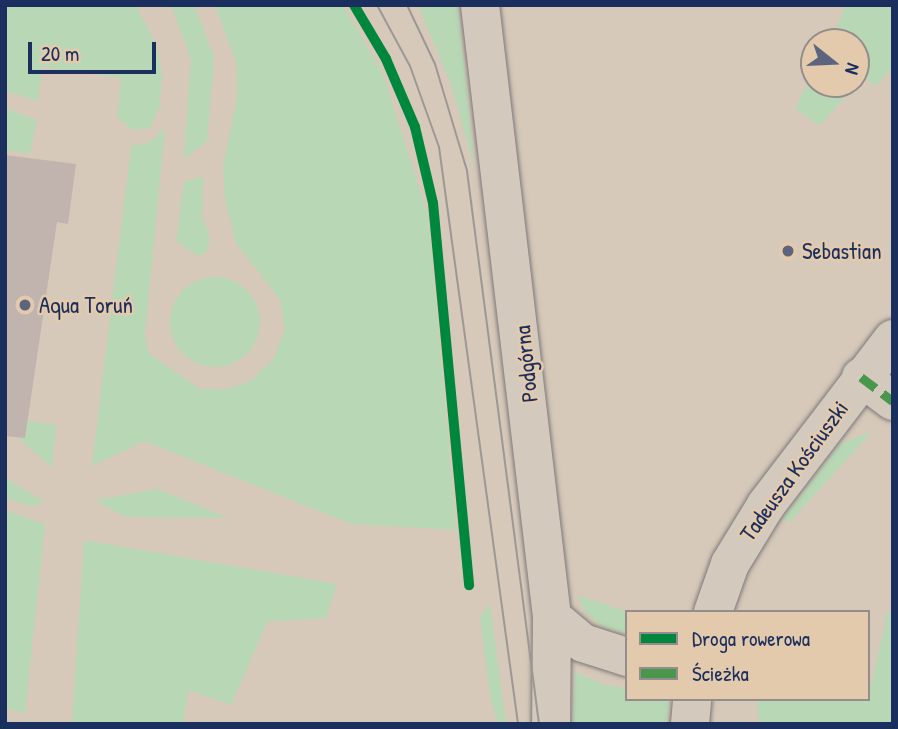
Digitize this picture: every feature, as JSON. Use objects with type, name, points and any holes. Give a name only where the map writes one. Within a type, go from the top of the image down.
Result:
[{"type":"main road","name":"Podgórna","points":[[480,5],[552,617],[551,724]]},
{"type":"main road","name":"Tadeusza Kościuszki","points":[[714,610],[730,564],[755,520],[861,377],[893,339]]},
{"type":"main road","points":[[861,377],[893,401]]},
{"type":"main road","points":[[552,617],[583,643],[608,656],[625,657]]},
{"type":"main road","points":[[690,724],[692,701]]},
{"type":"green space","points":[[5,5],[136,5],[156,45],[162,74],[160,105],[150,128],[131,130],[117,117],[121,78],[42,67],[38,101],[5,91]]},
{"type":"green space","points":[[171,5],[194,5],[214,57],[207,141],[184,159],[191,59]]},
{"type":"green space","points":[[215,5],[343,5],[383,74],[428,216],[456,530],[351,524],[144,441],[92,466],[131,146],[150,142],[165,128],[145,334],[148,353],[200,389],[227,389],[251,381],[274,358],[285,329],[280,300],[236,243],[225,200],[223,166],[238,92],[236,62]]},
{"type":"green space","points":[[418,5],[458,5],[475,170],[452,87]]},
{"type":"green space","points":[[846,5],[893,5],[893,67],[876,86],[870,82],[870,28],[836,28]]},
{"type":"green space","points":[[800,98],[844,98],[819,126],[795,108]]},
{"type":"green space","points":[[5,108],[37,120],[30,154],[5,150]]},
{"type":"green space","points":[[203,176],[202,216],[210,237],[207,251],[198,256],[176,241],[184,182]]},
{"type":"green space","points":[[215,277],[232,281],[247,290],[256,305],[260,322],[256,339],[247,354],[232,363],[215,367],[198,363],[183,354],[174,339],[170,322],[174,305],[183,290],[198,281]]},
{"type":"green space","points":[[26,420],[56,425],[52,467],[5,427]]},
{"type":"green space","points":[[873,431],[789,523],[783,519],[840,444]]},
{"type":"green space","points":[[5,478],[45,502],[31,506],[5,498]]},
{"type":"green space","points":[[157,489],[229,518],[125,517],[95,500]]},
{"type":"green space","points":[[5,510],[45,524],[25,713],[5,708]]},
{"type":"green space","points":[[84,540],[337,584],[326,618],[267,622],[231,705],[188,690],[183,724],[72,724]]},
{"type":"green space","points":[[577,595],[625,611],[625,632],[603,627],[585,612]]},
{"type":"green space","points":[[490,604],[506,724],[499,724],[491,702],[480,618]]},
{"type":"green space","points":[[888,611],[893,612],[893,724],[759,724],[757,701],[870,701],[870,690]]},
{"type":"green space","points":[[575,672],[605,685],[625,688],[625,701],[670,701],[666,724],[573,724]]},
{"type":"building","name":"Aqua Toruń","points":[[5,155],[76,164],[68,224],[57,222],[25,438],[5,436]]},
{"type":"tram line","points":[[377,5],[410,66],[439,147],[518,724]]},
{"type":"tram line","points":[[407,5],[435,64],[467,171],[539,724]]},
{"type":"marked path","points":[[861,377],[893,401]]},
{"type":"cycle path","points":[[354,5],[386,59],[415,127],[433,203],[469,585]]},
{"type":"place","name":"Sebastian","points":[[788,251]]},
{"type":"place","name":"Aqua Toruń","points":[[25,305]]}]
